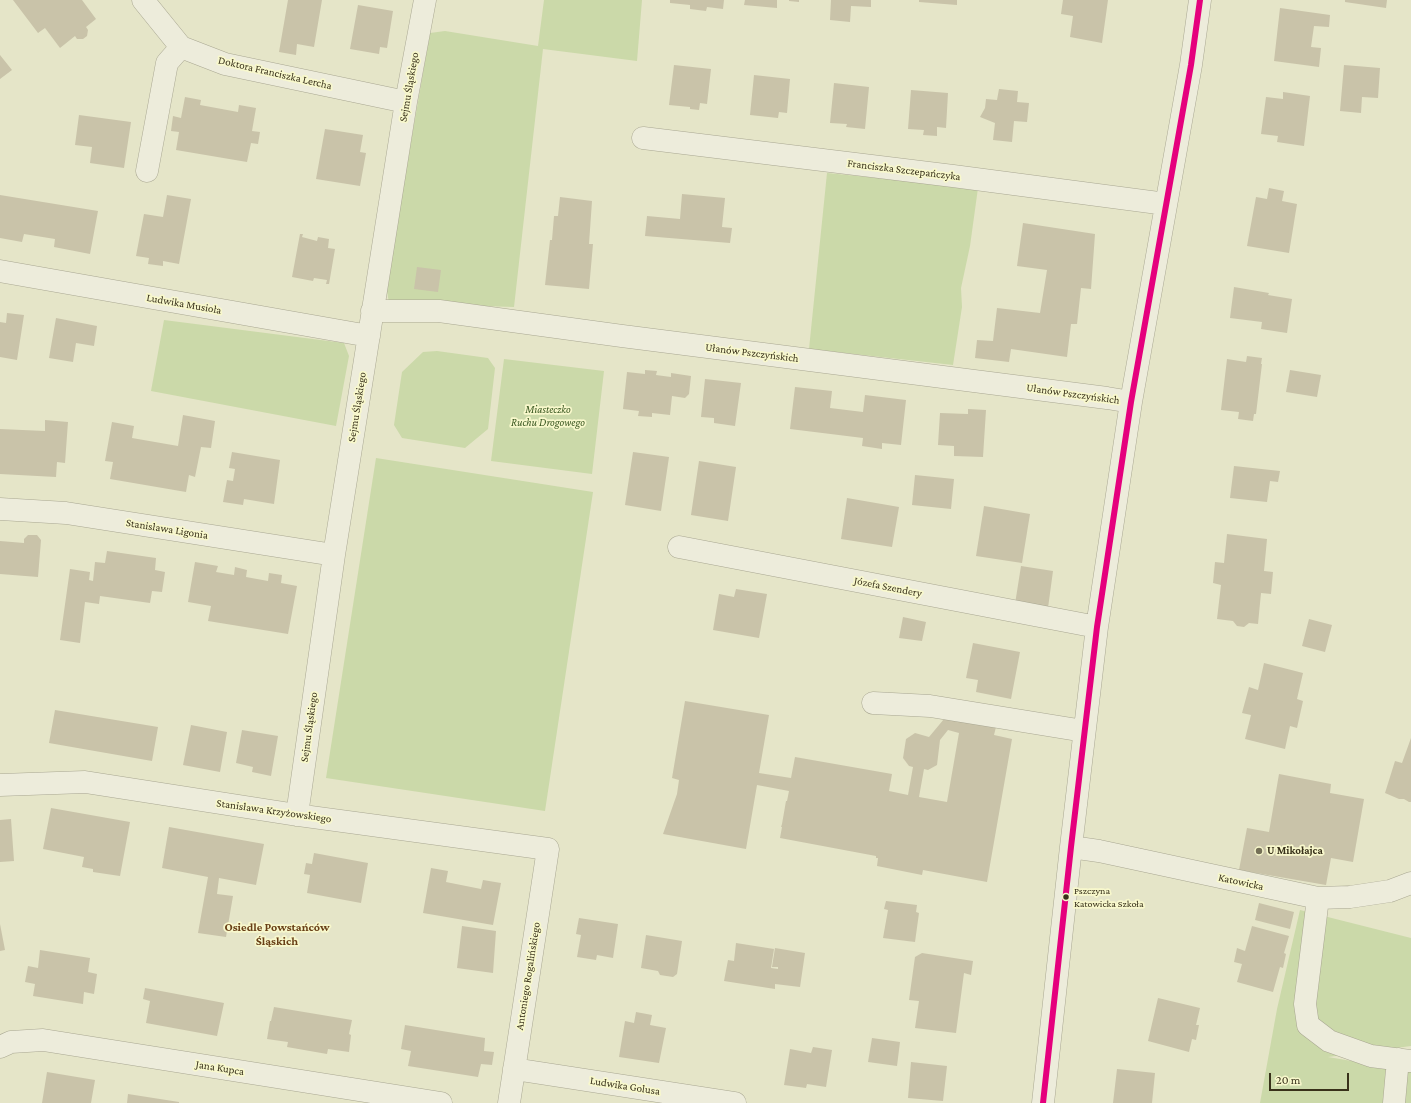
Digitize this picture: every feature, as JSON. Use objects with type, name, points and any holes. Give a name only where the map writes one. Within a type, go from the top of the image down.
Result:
[{"type":"street","name":"Doktora Franciszka Lercha","points":[[143,0],[181,47],[225,64],[406,102]]},
{"type":"street","name":"Sejmu Śląskiego","points":[[297,815],[334,555],[372,311],[406,102],[425,0]]},
{"type":"street","points":[[1043,1103],[1070,847],[1096,627],[1131,402],[1191,65],[1200,0]]},
{"type":"street","points":[[147,171],[167,63],[181,47]]},
{"type":"street","name":"Franciszka Szczepańczyka","points":[[643,138],[938,174],[1166,204]]},
{"type":"street","name":"Ludwika Musioła","points":[[0,271],[369,336]]},
{"type":"street","name":"Ułanów Pszczyńskich","points":[[372,311],[439,311],[1131,402]]},
{"type":"street","name":"Stanisława Ligonia","points":[[0,509],[66,513],[334,555]]},
{"type":"street","name":"Józefa Szendery","points":[[679,548],[1096,627]]},
{"type":"street","points":[[873,703],[930,706],[1084,731]]},
{"type":"street","name":"Stanisława Krzyżowskiego","points":[[0,785],[85,782],[297,815],[548,849]]},
{"type":"street","name":"Katowicka","points":[[1070,847],[1099,851],[1318,898],[1350,897],[1390,891],[1411,883]]},
{"type":"street","name":"Antoniego Rogalińskiego","points":[[509,1103],[548,849]]},
{"type":"street","points":[[1318,898],[1305,1004],[1308,1025],[1329,1041],[1370,1056],[1404,1060],[1394,1103]]},
{"type":"street","name":"Jana Kupca","points":[[0,1047],[11,1042],[43,1040],[441,1103]]},
{"type":"street","name":"Ludwika Golusa","points":[[514,1069],[735,1103]]},
{"type":"green space","points":[[544,0],[642,0],[637,61],[543,49],[514,307],[389,303],[386,285],[430,33],[445,31],[538,46]]},
{"type":"green space","points":[[827,173],[978,188],[970,246],[961,288],[962,307],[953,365],[809,349]]},
{"type":"green space","points":[[164,320],[344,343],[349,356],[336,426],[151,391]]},
{"type":"green space","points":[[437,351],[488,358],[495,368],[488,429],[465,448],[402,438],[394,425],[402,372],[423,352]]},
{"type":"green space","name":"Miasteczko Ruchu Drogowego","points":[[504,359],[604,371],[592,474],[491,461]]},
{"type":"green space","points":[[376,458],[593,492],[545,811],[326,778]]},
{"type":"green space","points":[[1300,910],[1411,938],[1411,1046],[1328,1057],[1411,1071],[1411,1103],[1260,1103],[1277,1009]]},
{"type":"building","points":[[13,0],[82,0],[96,19],[86,27],[88,30],[87,36],[83,39],[77,39],[75,36],[60,48],[45,28],[38,33]]},
{"type":"building","points":[[288,0],[322,0],[314,47],[297,44],[296,55],[279,52]]},
{"type":"building","points":[[670,0],[724,0],[723,9],[707,7],[706,11],[690,9],[690,5],[670,3]]},
{"type":"building","points":[[745,0],[777,0],[777,8],[744,5]]},
{"type":"building","points":[[799,0],[799,2],[789,1]]},
{"type":"building","points":[[831,0],[871,0],[871,7],[851,6],[850,22],[830,20]]},
{"type":"building","points":[[919,0],[957,0],[957,5],[919,2]]},
{"type":"building","points":[[1063,0],[1108,0],[1102,43],[1070,37],[1073,16],[1061,14]]},
{"type":"building","points":[[1345,0],[1387,0],[1386,8],[1345,2]]},
{"type":"building","points":[[358,5],[393,11],[387,48],[380,47],[379,54],[350,49]]},
{"type":"building","points":[[1280,8],[1330,15],[1329,27],[1314,26],[1311,47],[1321,48],[1319,67],[1274,61]]},
{"type":"building","points":[[0,55],[12,70],[0,79]]},
{"type":"building","points":[[674,65],[711,69],[707,104],[700,103],[699,110],[690,109],[690,107],[669,105]]},
{"type":"building","points":[[1344,65],[1380,68],[1378,98],[1362,97],[1361,113],[1340,111]]},
{"type":"building","points":[[754,75],[790,79],[787,113],[779,112],[778,118],[750,115]]},
{"type":"building","points":[[834,83],[869,87],[865,129],[846,127],[847,124],[830,123]]},
{"type":"building","points":[[999,89],[1018,91],[1017,102],[1029,103],[1027,122],[1014,121],[1012,142],[993,140],[995,123],[980,117],[985,108],[986,99],[997,100]]},
{"type":"building","points":[[911,90],[948,93],[946,128],[937,127],[937,136],[923,135],[924,130],[908,129]]},
{"type":"building","points":[[1283,92],[1310,96],[1304,146],[1277,142],[1278,136],[1261,134],[1266,97],[1283,99]]},
{"type":"building","points":[[185,97],[201,100],[200,105],[238,112],[239,105],[256,108],[252,131],[260,132],[258,144],[251,143],[247,162],[176,150],[179,132],[171,131],[173,116],[181,118]]},
{"type":"building","points":[[79,115],[131,122],[124,168],[90,163],[92,147],[75,145]]},
{"type":"building","points":[[325,129],[363,135],[360,152],[366,153],[360,186],[316,179]]},
{"type":"building","points":[[1269,188],[1284,191],[1282,201],[1297,204],[1289,253],[1247,246],[1256,197],[1267,199]]},
{"type":"building","points":[[682,194],[725,198],[722,227],[732,228],[730,243],[645,236],[647,216],[680,219]]},
{"type":"building","points":[[0,195],[98,211],[90,254],[54,247],[55,239],[24,234],[22,242],[0,238]]},
{"type":"building","points":[[167,195],[191,199],[179,264],[163,261],[163,266],[148,264],[149,258],[136,256],[144,214],[163,217]]},
{"type":"building","points":[[560,197],[592,201],[589,244],[593,244],[589,289],[545,285],[554,216],[558,216]]},
{"type":"building","points":[[1023,223],[1095,234],[1091,289],[1081,288],[1077,324],[1071,324],[1067,357],[1011,349],[1009,362],[975,358],[977,340],[993,341],[997,308],[1040,313],[1047,270],[1017,266]]},
{"type":"building","points":[[300,234],[303,234],[302,237],[317,241],[318,237],[329,239],[328,248],[335,249],[329,284],[326,284],[327,280],[314,278],[313,281],[292,277]]},
{"type":"building","points":[[417,267],[441,270],[438,292],[414,289]]},
{"type":"building","points":[[1234,287],[1269,293],[1268,295],[1292,299],[1287,333],[1261,329],[1262,322],[1230,318]]},
{"type":"building","points":[[7,313],[24,315],[17,360],[0,357],[0,322],[6,323]]},
{"type":"building","points":[[56,318],[97,326],[94,346],[76,343],[73,362],[49,358]]},
{"type":"building","points":[[1247,356],[1262,358],[1256,414],[1254,414],[1253,421],[1238,419],[1239,412],[1221,410],[1227,359],[1246,362]]},
{"type":"building","points":[[645,370],[657,371],[656,375],[671,377],[671,373],[691,376],[689,394],[685,398],[672,396],[670,415],[652,413],[652,417],[638,416],[639,411],[623,409],[627,372],[645,374]]},
{"type":"building","points":[[1290,370],[1321,375],[1317,397],[1286,392]]},
{"type":"building","points":[[705,379],[741,383],[735,426],[714,423],[714,418],[701,417]]},
{"type":"building","points":[[795,387],[832,391],[830,408],[863,412],[865,395],[906,400],[901,445],[882,443],[882,449],[862,446],[863,438],[790,429]]},
{"type":"building","points":[[968,409],[986,410],[983,457],[954,456],[954,446],[938,445],[940,413],[968,414]]},
{"type":"building","points":[[183,415],[215,421],[211,448],[201,447],[195,477],[189,475],[186,492],[110,479],[113,462],[105,461],[112,422],[134,426],[132,438],[178,446]]},
{"type":"building","points":[[45,420],[68,422],[65,463],[57,462],[56,477],[0,474],[0,429],[45,431]]},
{"type":"building","points":[[232,452],[280,460],[274,504],[244,499],[243,505],[223,502],[227,480],[233,481],[235,469],[229,468]]},
{"type":"building","points":[[633,452],[669,457],[661,511],[625,505]]},
{"type":"building","points":[[699,461],[736,467],[728,521],[691,515]]},
{"type":"building","points":[[1234,466],[1280,471],[1278,482],[1270,481],[1267,502],[1230,498]]},
{"type":"building","points":[[915,475],[954,479],[951,509],[912,505]]},
{"type":"building","points":[[847,498],[899,507],[892,547],[841,539]]},
{"type":"building","points":[[984,506],[1030,514],[1022,563],[976,556]]},
{"type":"building","points":[[1227,534],[1267,539],[1264,571],[1273,572],[1271,594],[1261,593],[1258,624],[1249,623],[1244,627],[1237,626],[1233,621],[1217,619],[1221,585],[1213,583],[1215,562],[1224,563]]},
{"type":"building","points":[[28,535],[37,535],[41,540],[38,577],[0,574],[0,541],[24,543],[24,539]]},
{"type":"building","points":[[107,551],[156,558],[155,570],[165,572],[162,592],[152,591],[150,603],[100,596],[99,604],[85,602],[80,643],[60,640],[70,569],[90,572],[89,580],[93,581],[95,562],[105,563]]},
{"type":"building","points":[[195,562],[218,566],[216,572],[234,575],[235,567],[247,570],[246,577],[268,581],[269,573],[282,575],[281,583],[297,586],[288,634],[208,621],[211,606],[188,602]]},
{"type":"building","points":[[1021,566],[1053,571],[1048,608],[1015,604]]},
{"type":"building","points":[[736,589],[767,594],[759,638],[713,630],[719,594],[734,597]]},
{"type":"building","points":[[903,617],[926,622],[922,641],[899,638]]},
{"type":"building","points":[[1309,619],[1332,625],[1325,652],[1302,646]]},
{"type":"building","points":[[973,643],[1020,652],[1011,699],[976,692],[978,680],[966,678]]},
{"type":"building","points":[[1264,663],[1303,673],[1297,699],[1303,701],[1297,728],[1290,726],[1285,749],[1245,739],[1251,715],[1242,713],[1249,687],[1258,690]]},
{"type":"building","points":[[685,701],[769,715],[759,773],[791,778],[795,757],[892,774],[889,791],[908,795],[913,767],[909,766],[903,758],[906,739],[915,733],[929,737],[944,719],[996,727],[994,735],[1012,739],[987,882],[923,870],[922,875],[877,866],[878,858],[876,858],[876,856],[780,838],[789,791],[757,785],[746,849],[663,834],[677,794],[679,780],[672,778]],"holes":[[[948,730],[959,733],[947,802],[919,797],[924,769],[928,770],[937,765],[940,740]]]},
{"type":"building","points":[[55,710],[158,727],[152,761],[49,743]]},
{"type":"building","points":[[191,725],[227,732],[220,772],[183,765]]},
{"type":"building","points":[[242,730],[278,736],[271,776],[252,772],[253,767],[236,763]]},
{"type":"building","points":[[1411,738],[1411,802],[1409,802],[1385,793],[1395,761],[1402,763]]},
{"type":"building","points":[[1279,774],[1331,784],[1330,793],[1364,799],[1353,862],[1331,858],[1326,885],[1239,870],[1247,828],[1269,832]]},
{"type":"building","points":[[51,808],[130,822],[120,876],[93,872],[93,869],[82,867],[84,857],[43,849]]},
{"type":"building","points":[[11,819],[14,861],[0,862],[0,820]]},
{"type":"building","points":[[169,827],[264,844],[256,885],[219,878],[217,894],[233,896],[226,937],[198,933],[208,877],[162,868]]},
{"type":"building","points":[[314,853],[368,863],[361,903],[307,893],[310,875],[304,874],[306,863],[312,864]]},
{"type":"building","points":[[431,868],[448,871],[446,882],[481,889],[483,880],[501,883],[493,925],[423,913]]},
{"type":"building","points":[[886,901],[917,905],[916,912],[919,913],[915,942],[883,938],[888,910],[884,909]]},
{"type":"building","points":[[1259,903],[1294,912],[1290,929],[1255,920]]},
{"type":"building","points":[[579,918],[618,924],[613,958],[597,955],[596,960],[577,957],[581,935],[576,934]]},
{"type":"building","points":[[0,924],[5,950],[0,951]]},
{"type":"building","points":[[462,926],[496,931],[493,973],[457,968]]},
{"type":"building","points":[[1252,926],[1289,936],[1284,953],[1286,954],[1283,968],[1280,967],[1273,992],[1237,982],[1242,964],[1234,962],[1237,948],[1245,951]]},
{"type":"building","points":[[646,935],[682,941],[677,974],[673,977],[660,975],[658,971],[641,968]]},
{"type":"building","points":[[736,943],[774,949],[771,968],[778,969],[778,967],[772,967],[775,948],[805,953],[800,987],[775,984],[775,989],[724,981],[728,960],[734,961]]},
{"type":"building","points":[[40,950],[90,958],[88,972],[97,974],[94,994],[84,992],[83,1004],[33,996],[35,984],[25,982],[28,966],[38,968]]},
{"type":"building","points":[[922,953],[973,961],[971,975],[964,973],[956,1033],[915,1028],[919,1001],[909,1000],[915,957]]},
{"type":"building","points":[[145,988],[224,1003],[217,1036],[146,1023],[150,1001],[143,999]]},
{"type":"building","points":[[1158,998],[1200,1008],[1196,1025],[1199,1025],[1196,1040],[1192,1039],[1189,1052],[1148,1041]]},
{"type":"building","points":[[274,1007],[352,1020],[349,1034],[351,1035],[349,1052],[328,1049],[327,1054],[287,1047],[288,1042],[267,1039]]},
{"type":"building","points":[[636,1012],[652,1015],[650,1025],[666,1028],[659,1063],[619,1057],[625,1021],[634,1023]]},
{"type":"building","points":[[405,1025],[485,1038],[484,1051],[494,1052],[492,1065],[481,1064],[478,1077],[408,1066],[411,1051],[401,1049]]},
{"type":"building","points":[[872,1038],[900,1042],[897,1066],[868,1062]]},
{"type":"building","points":[[813,1047],[832,1050],[826,1087],[807,1084],[806,1088],[784,1085],[790,1049],[811,1053]]},
{"type":"building","points":[[911,1062],[947,1066],[943,1101],[908,1098]]},
{"type":"building","points":[[1117,1069],[1155,1073],[1152,1103],[1113,1103]]},
{"type":"building","points":[[47,1072],[95,1080],[91,1103],[42,1103]]},
{"type":"building","points":[[128,1094],[179,1102],[179,1103],[127,1103]]},
{"type":"transit line","points":[[1043,1103],[1097,627],[1131,402],[1191,65],[1200,0]]},
{"type":"place","name":"U Mikołajca","points":[[1259,851]]},
{"type":"place","name":"Pszczyna Katowicka Szkoła","points":[[1066,897]]},
{"type":"district","name":"Osiedle Powstańców Śląskich","points":[[277,934]]}]
